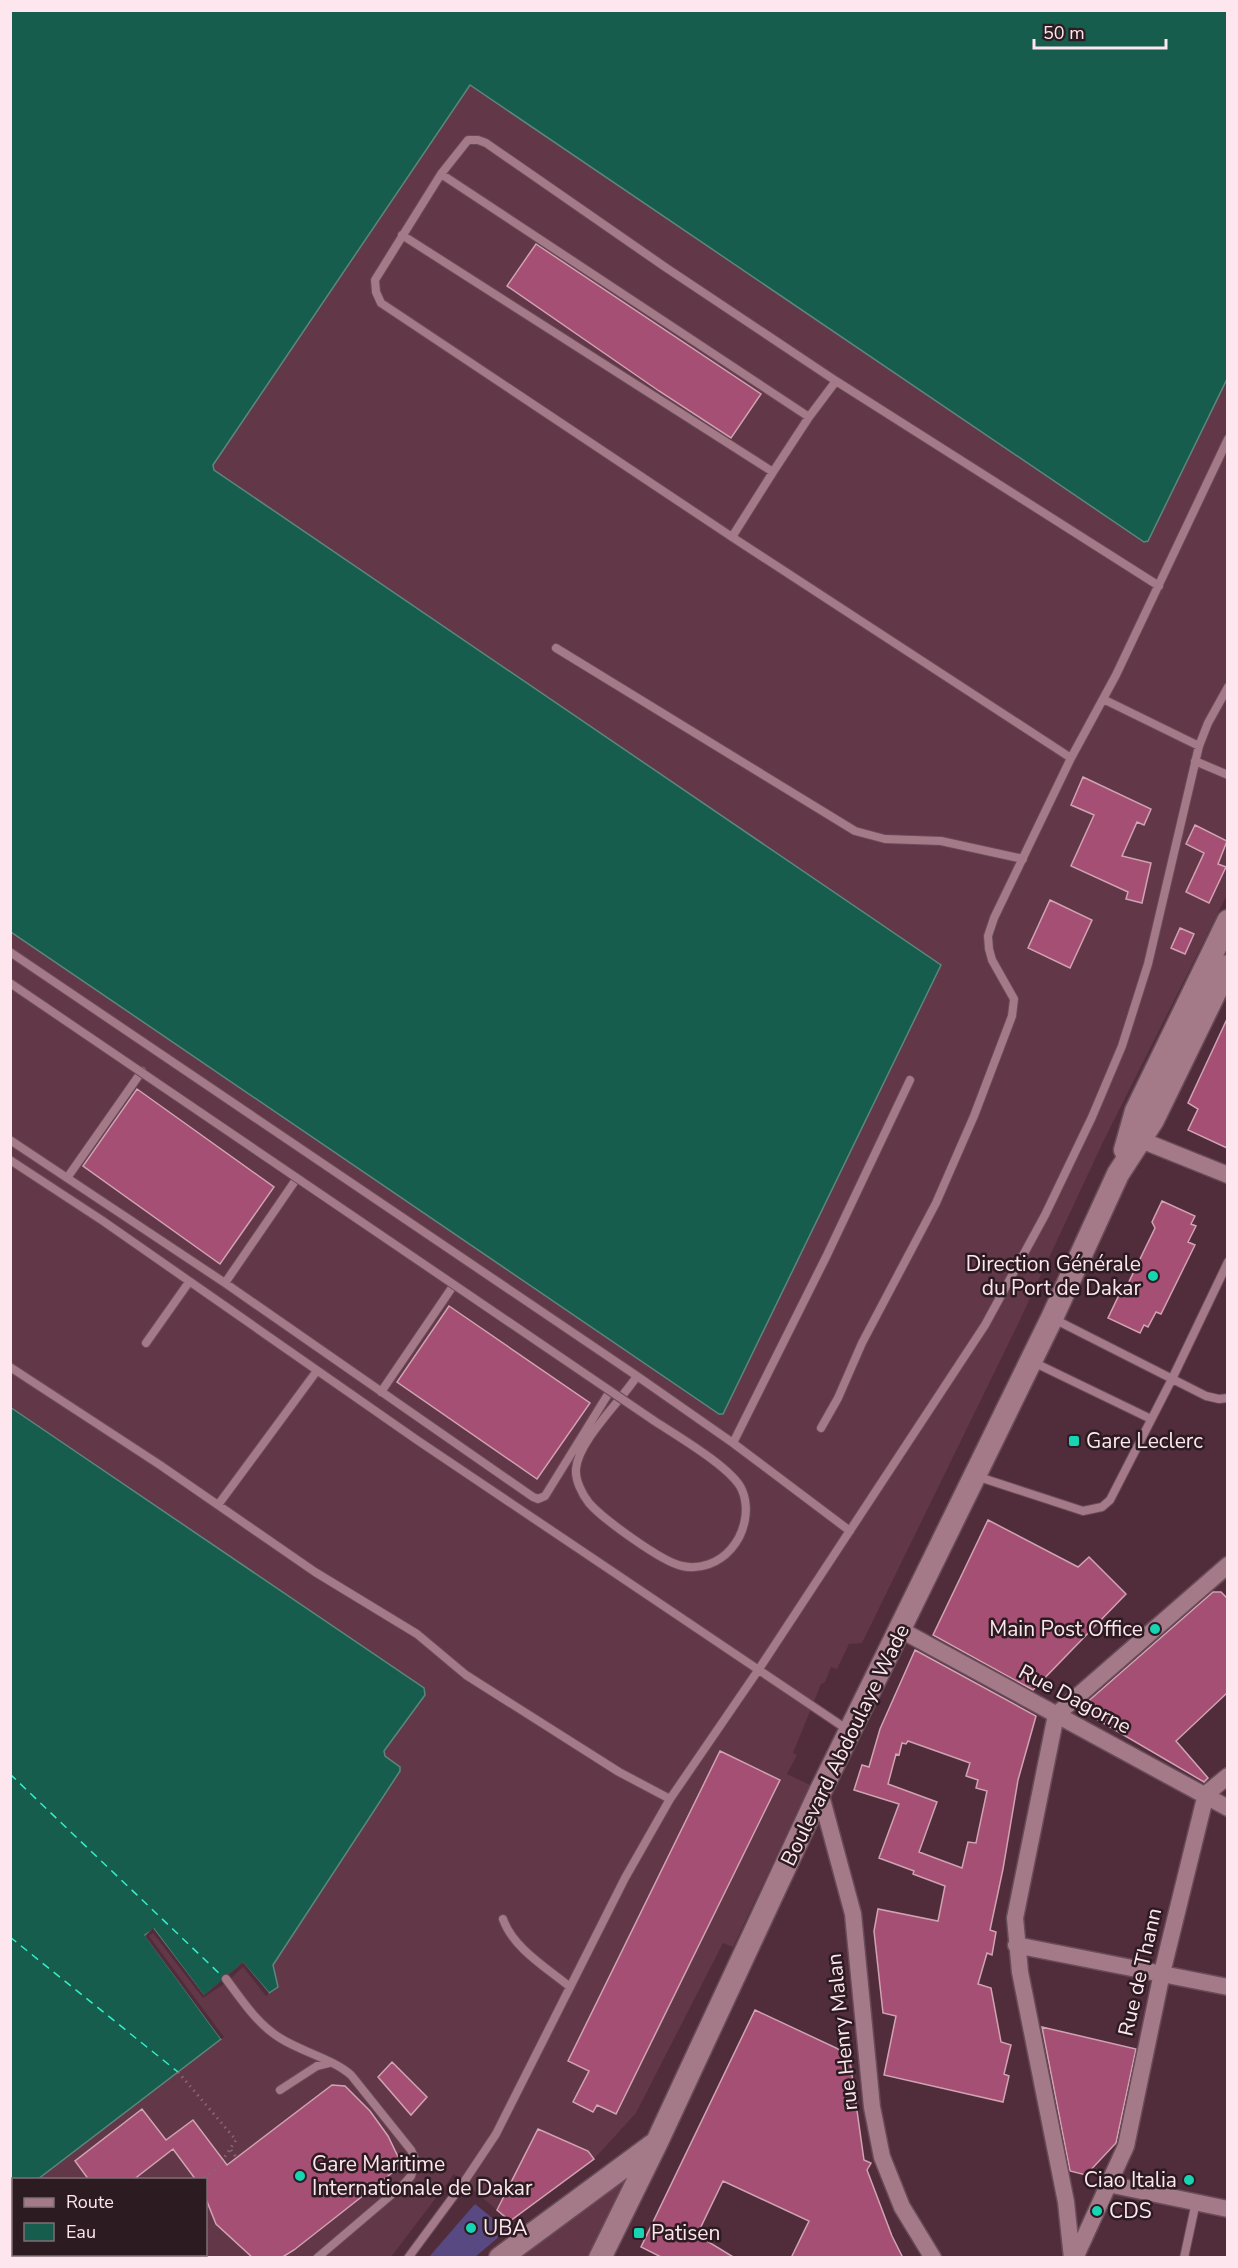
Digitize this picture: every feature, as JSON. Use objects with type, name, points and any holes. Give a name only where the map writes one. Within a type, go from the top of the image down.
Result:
[{"type":"street","name":"Boulevard Abdoulaye Wade","points":[[500,2258],[657,2142],[820,1792],[1052,1318],[1134,1138],[1136,1111],[1227,921]]},
{"type":"street","name":"Boulevard Abdoulaye Wade","points":[[1134,1138],[1153,1120],[1227,966]]},
{"type":"street","points":[[1134,1138],[1227,1175]]},
{"type":"street","points":[[1074,2258],[1066,2202],[1020,1972],[1015,1918],[1056,1715],[1225,1573]]},
{"type":"street","name":"Rue Dagorne","points":[[901,1630],[1206,1794],[1227,1808]]},
{"type":"street","points":[[1206,1794],[1227,1776]]},
{"type":"street","name":"rue Henry Malan","points":[[820,1792],[852,1914],[872,2107],[882,2157],[902,2207],[933,2258]]},
{"type":"street","name":"Rue de Thann","points":[[1074,2258],[1126,2146],[1162,1973],[1206,1794]]},
{"type":"street","points":[[1016,1945],[1227,1987]]},
{"type":"street","points":[[600,2258],[657,2142]]},
{"type":"street","points":[[1108,2184],[1227,2209]]},
{"type":"lane","points":[[1071,758],[732,537],[381,303],[376,292],[375,280],[441,174],[468,140],[486,143],[665,267],[836,381],[1159,586]]},
{"type":"lane","points":[[441,174],[809,417]]},
{"type":"lane","points":[[402,235],[773,472]]},
{"type":"lane","points":[[732,537],[809,417],[836,381]]},
{"type":"lane","points":[[821,1428],[838,1398],[862,1343],[936,1203],[974,1116],[1012,1016],[1014,999],[992,960],[988,936],[1071,758],[1159,586],[1227,439]]},
{"type":"lane","points":[[556,648],[855,831],[885,839],[941,841],[1023,859]]},
{"type":"lane","points":[[408,2258],[464,2182],[495,2134],[625,1878],[670,1798],[759,1669],[985,1325],[1045,1215],[1092,1117],[1122,1046],[1148,964],[1199,746],[1227,687]]},
{"type":"lane","points":[[1103,699],[1199,746]]},
{"type":"lane","points":[[1195,761],[1227,775]]},
{"type":"lane","points":[[10,952],[637,1376],[733,1443],[850,1531]]},
{"type":"lane","points":[[10,983],[142,1071],[453,1286],[618,1397],[627,1403],[653,1420],[721,1467],[742,1489],[746,1511],[743,1529],[733,1547],[721,1560],[702,1566],[682,1566],[666,1559],[601,1515],[587,1501],[579,1486],[576,1473],[580,1451],[609,1414],[616,1405],[623,1396],[630,1387],[637,1376]]},
{"type":"lane","points":[[67,1178],[142,1071]]},
{"type":"lane","points":[[733,1443],[827,1255],[910,1080]]},
{"type":"lane","points":[[10,1140],[225,1283],[533,1497],[545,1496],[610,1391]]},
{"type":"lane","points":[[10,1160],[103,1221],[316,1371],[850,1731]]},
{"type":"lane","points":[[225,1283],[297,1178]]},
{"type":"lane","points":[[976,1476],[1083,1511],[1102,1507],[1110,1500],[1172,1379],[1227,1262]]},
{"type":"lane","points":[[146,1343],[189,1282]]},
{"type":"lane","points":[[381,1392],[453,1286]]},
{"type":"lane","points":[[1052,1318],[1206,1396],[1227,1398]]},
{"type":"lane","points":[[1031,1361],[1151,1419]]},
{"type":"lane","points":[[10,1367],[315,1572],[417,1634],[466,1675],[619,1772],[670,1798]]},
{"type":"lane","points":[[218,1505],[316,1371]]},
{"type":"lane","points":[[503,1919],[515,1941],[570,1987]]},
{"type":"lane","points":[[225,1979],[250,2012],[279,2037],[342,2067],[351,2075],[411,2150],[416,2161],[411,2176],[404,2184],[317,2258]]},
{"type":"lane","points":[[280,2090],[317,2066],[330,2063]]},
{"type":"lane","points":[[1184,2258],[1196,2202]]},
{"type":"path","points":[[178,2072],[236,2140],[219,2169],[204,2178]]},
{"type":"path","points":[[231,2150],[236,2157]]},
{"type":"shaded area","points":[[11,11],[1227,11],[1227,895],[1103,1142],[1018,1324],[862,1643],[849,1644],[837,1669],[831,1667],[825,1682],[821,1684],[793,1753],[797,1755],[787,1774],[810,1785],[733,1947],[723,1943],[636,2113],[594,2159],[510,2221],[454,2174],[391,2257],[11,2258]]},
{"type":"shaded area","points":[[635,2169],[590,2257],[518,2257]]},
{"type":"shaded area","points":[[475,2204],[507,2230],[475,2257],[429,2257]]},
{"type":"water","points":[[10,11],[1227,11],[1227,379],[1148,541],[1144,542],[470,85],[213,465],[214,470],[941,965],[723,1414],[719,1414],[11,932]]},
{"type":"water","points":[[10,1407],[424,1688],[425,1695],[384,1751],[385,1756],[400,1767],[400,1771],[273,1965],[278,1987],[269,1993],[243,1963],[204,1996],[154,1929],[145,1935],[221,2039],[39,2178],[12,2178],[12,2256],[91,2257],[11,2257]]},
{"type":"pier","points":[[153,1928],[204,1995],[243,1962],[269,1993],[266,1996],[243,1967],[227,1982],[203,1998],[153,1933],[149,1936],[224,2037],[221,2039],[145,1936]]},
{"type":"building","points":[[536,244],[761,394],[731,438],[507,286]]},
{"type":"building","points":[[1083,777],[1151,809],[1144,825],[1137,822],[1122,856],[1151,863],[1142,903],[1126,899],[1128,892],[1071,866],[1094,815],[1071,805]]},
{"type":"building","points":[[1195,825],[1227,841],[1218,864],[1226,867],[1209,903],[1186,892],[1204,853],[1186,844]]},
{"type":"building","points":[[1050,900],[1092,920],[1070,968],[1028,948]]},
{"type":"building","points":[[1180,928],[1194,934],[1185,954],[1171,948]]},
{"type":"building","points":[[1227,1019],[1227,1148],[1188,1130],[1198,1109],[1188,1103]]},
{"type":"building","points":[[137,1089],[274,1187],[220,1264],[83,1166]]},
{"type":"building","name":"Direction Générale du Port de Dakar","points":[[1162,1201],[1195,1216],[1191,1224],[1196,1226],[1188,1242],[1195,1245],[1161,1314],[1156,1312],[1148,1327],[1144,1325],[1140,1333],[1108,1318],[1120,1293],[1123,1294],[1155,1228],[1152,1222]]},
{"type":"building","points":[[449,1306],[590,1403],[537,1479],[397,1382]]},
{"type":"building","points":[[988,1520],[1078,1567],[1089,1557],[1126,1594],[1033,1690],[933,1635]]},
{"type":"building","points":[[1213,1592],[1221,1592],[1227,1598],[1227,1693],[1176,1741],[1208,1778],[1204,1782],[1086,1713],[1085,1704]]},
{"type":"building","points":[[915,1650],[1036,1716],[1018,1780],[990,1930],[996,1932],[992,1955],[987,1953],[978,1984],[991,1988],[1001,2042],[1011,2045],[1004,2074],[1009,2076],[1003,2102],[884,2075],[896,2016],[883,2013],[874,1931],[878,1909],[938,1921],[945,1886],[879,1858],[899,1804],[854,1790],[862,1765],[869,1767],[880,1729]],"holes":[[[908,1741],[970,1763],[966,1776],[978,1780],[976,1788],[987,1791],[976,1843],[968,1842],[962,1868],[919,1852],[937,1802],[888,1784],[896,1754],[899,1755],[902,1743],[906,1744]]]},
{"type":"building","points":[[720,1751],[780,1780],[616,2114],[597,2105],[593,2112],[573,2102],[589,2071],[568,2061]]},
{"type":"building","points":[[755,2010],[849,2054],[864,2160],[871,2163],[867,2170],[892,2236],[903,2258],[791,2258],[809,2221],[723,2181],[697,2235],[735,2258],[663,2258],[641,2247]]},
{"type":"building","points":[[1042,2027],[1136,2049],[1116,2143],[1086,2175],[1070,2171]]},
{"type":"building","points":[[392,2062],[427,2097],[411,2115],[378,2077]]},
{"type":"building","name":"Gare Maritime Internationale de Dakar","points":[[332,2085],[345,2086],[370,2111],[388,2136],[402,2165],[294,2250],[281,2258],[253,2258],[216,2224],[207,2202],[207,2178],[195,2178],[173,2149],[136,2178],[88,2178],[75,2161],[142,2109],[166,2140],[193,2120],[227,2165]]},
{"type":"building","points":[[538,2129],[588,2151],[594,2159],[510,2221],[497,2210]]},
{"type":"ferry route","points":[[10,1774],[222,1976]]},
{"type":"ferry route","points":[[10,1937],[178,2072]]},
{"type":"place","name":"Direction Générale du Port de Dakar","points":[[1153,1276]]},
{"type":"place","name":"Gare Leclerc","points":[[1074,1441]]},
{"type":"place","name":"Main Post Office","points":[[1155,1629]]},
{"type":"place","name":"Gare Maritime Internationale de Dakar","points":[[300,2176]]},
{"type":"place","name":"Ciao Italia","points":[[1189,2180]]},
{"type":"place","name":"CDS","points":[[1097,2211]]},
{"type":"place","name":"UBA","points":[[471,2228]]},
{"type":"place","name":"Patisen","points":[[639,2233]]}]
